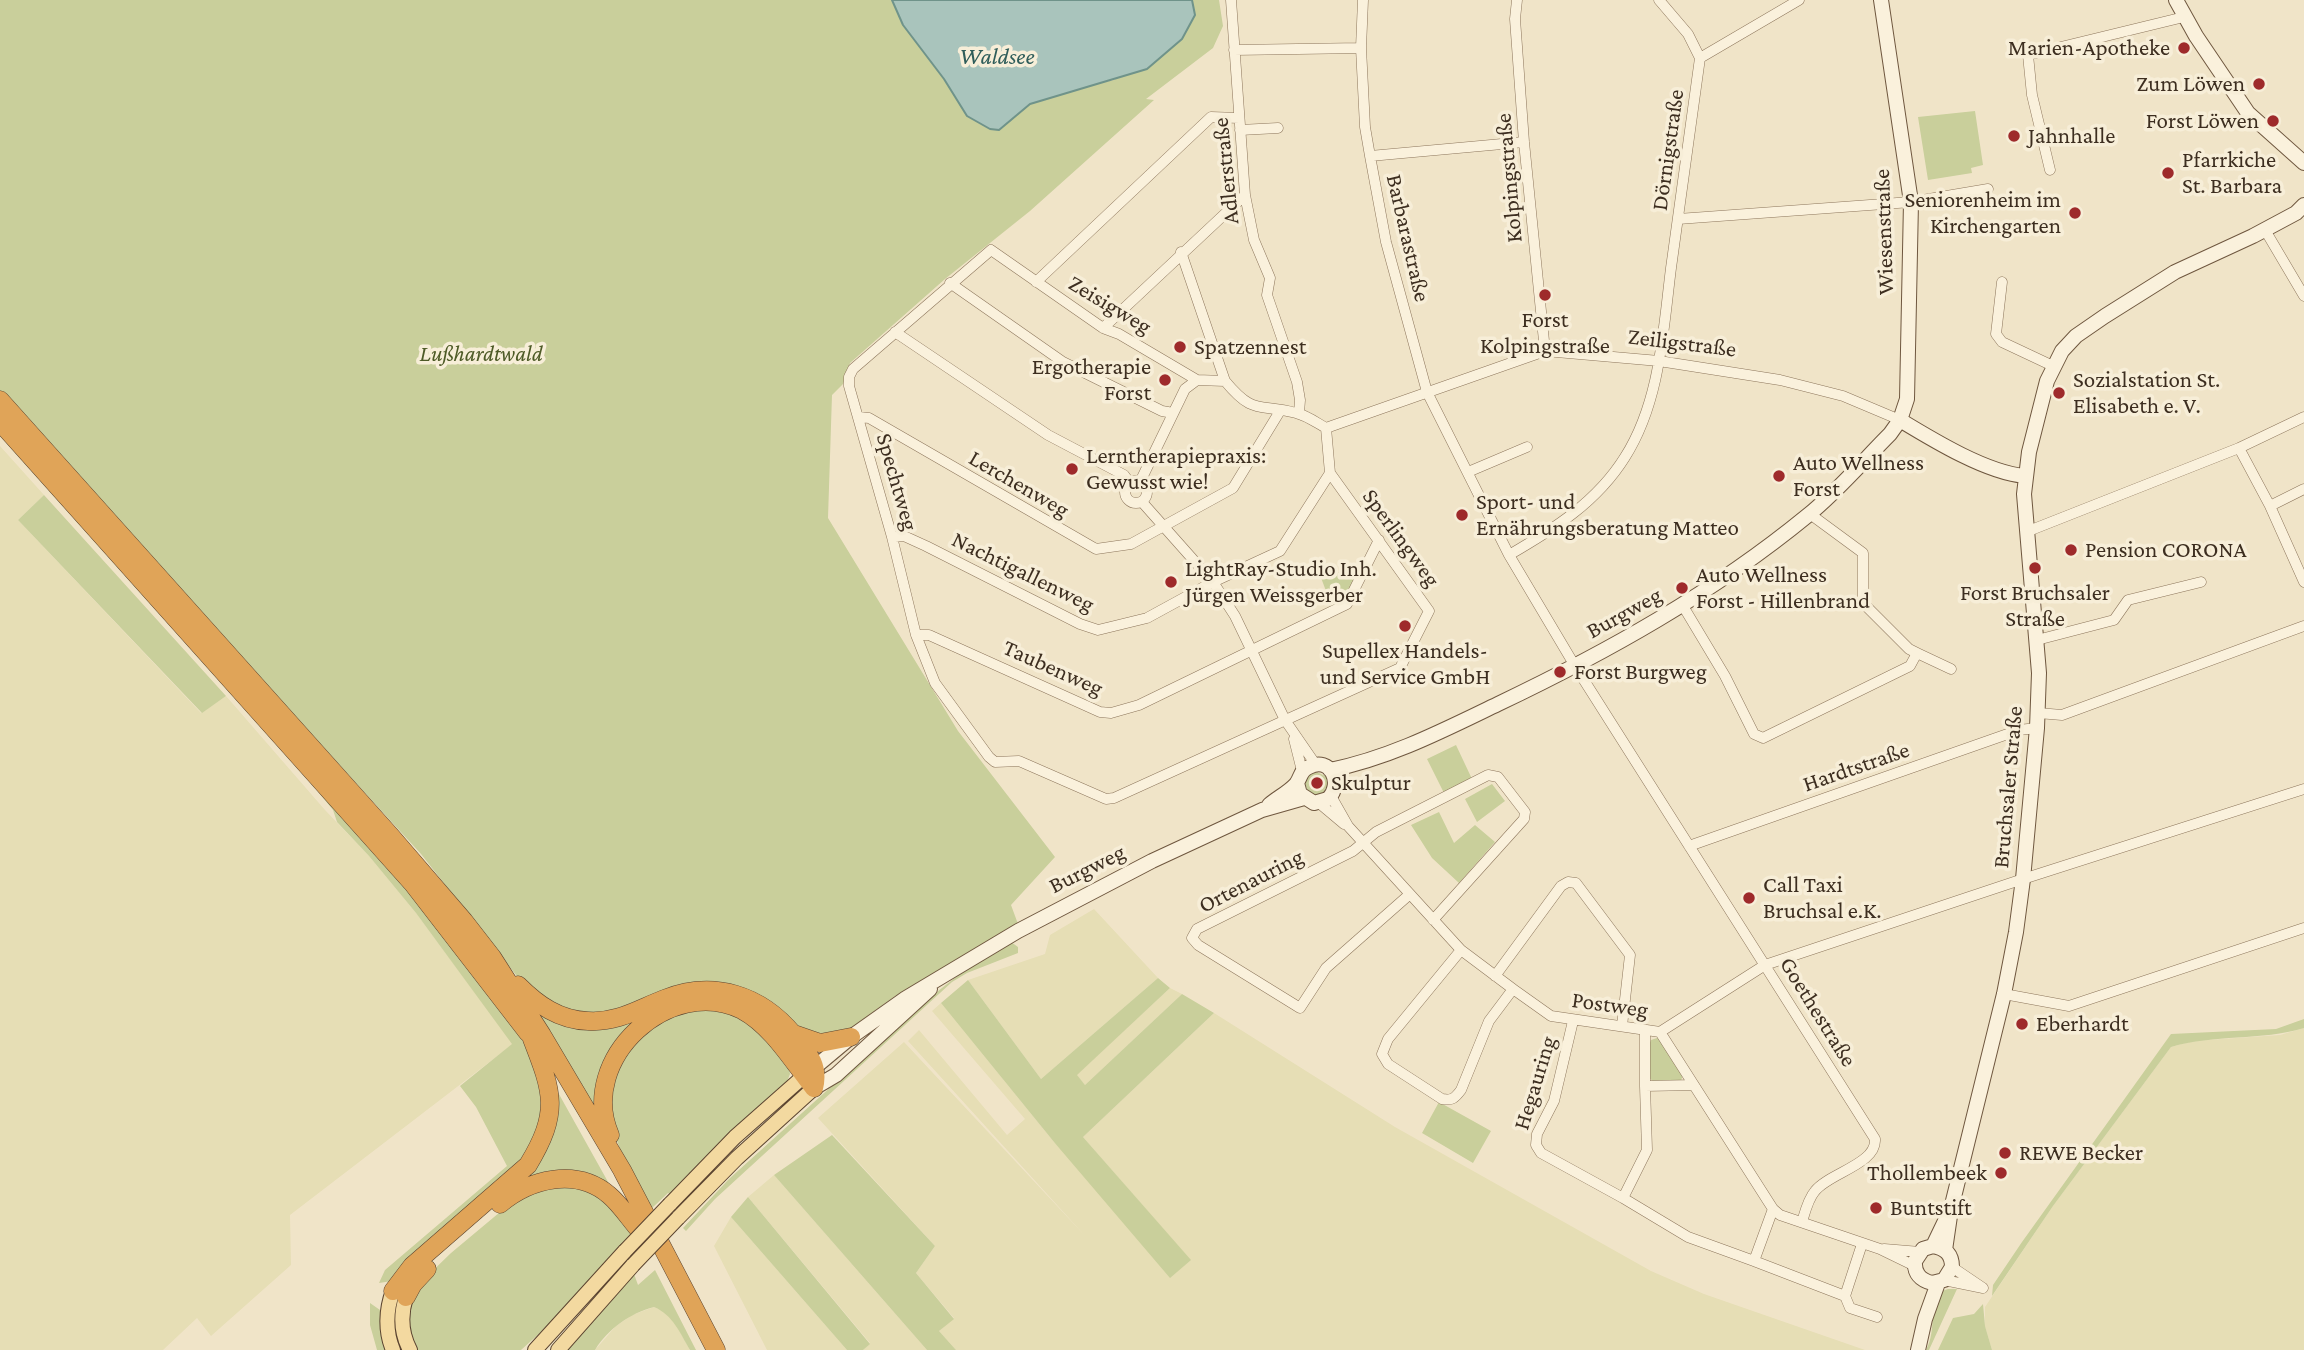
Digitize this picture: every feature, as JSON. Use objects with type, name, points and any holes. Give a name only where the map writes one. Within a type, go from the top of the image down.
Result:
[{"type":"highway","points":[[0,400],[390,835],[464,921],[499,967],[622,1170],[716,1350]]},
{"type":"highway","points":[[0,422],[377,843],[452,932],[532,1039],[590,1131],[705,1350]]},
{"type":"highway","points":[[499,967],[534,1002],[565,1017],[603,1022],[624,1017],[682,992],[715,990],[735,993],[758,1003],[792,1033],[809,1054],[811,1077]]},
{"type":"highway","points":[[622,1170],[605,1119],[605,1081],[616,1054],[625,1041],[640,1027],[658,1016],[680,1006],[696,1003],[733,1007],[759,1021],[811,1077]]},
{"type":"highway","points":[[792,1033],[820,1043],[851,1037]]},
{"type":"highway","points":[[399,1294],[412,1266],[528,1164],[536,1152],[544,1136],[551,1105],[547,1076],[532,1039]]},
{"type":"highway","points":[[399,1294],[516,1191],[533,1183],[564,1179],[595,1186],[613,1199],[641,1232]]},
{"type":"main road","points":[[534,1350],[735,1138],[811,1077]]},
{"type":"main road","points":[[558,1350],[633,1265],[811,1077]]},
{"type":"main road","points":[[393,1350],[389,1341],[388,1305],[399,1294]]},
{"type":"main road","points":[[399,1294],[403,1332],[410,1350]]},
{"type":"street","name":"Adlerstraße","points":[[1231,0],[1245,195],[1254,240],[1270,278],[1267,295],[1297,382],[1300,400],[1298,413]]},
{"type":"street","name":"Barbarastraße","points":[[1363,0],[1361,48],[1365,127],[1386,242],[1427,392],[1509,555],[1575,666]]},
{"type":"street","name":"Kolpingstraße","points":[[1517,0],[1515,19],[1524,142],[1545,351]]},
{"type":"street","points":[[1659,0],[1688,34],[1700,58],[1799,0]]},
{"type":"street","name":"Wiesenstraße","points":[[1881,0],[1911,202],[1907,399],[1900,420]]},
{"type":"street","points":[[2176,0],[2184,17],[2257,122],[2304,163]]},
{"type":"street","points":[[2050,170],[2032,94],[2028,55],[2184,17]]},
{"type":"street","points":[[1234,50],[1361,48]]},
{"type":"street","name":"Dörnigstraße","points":[[1509,555],[1548,533],[1591,501],[1625,457],[1648,411],[1659,361],[1700,58]]},
{"type":"street","points":[[2241,100],[2304,153]]},
{"type":"street","points":[[1036,282],[1211,117],[1239,118]]},
{"type":"street","points":[[1240,130],[1278,128]]},
{"type":"street","points":[[1370,156],[1524,142]]},
{"type":"street","points":[[1678,219],[1911,202],[1988,189]]},
{"type":"street","points":[[1103,328],[1181,252],[1245,195]]},
{"type":"street","name":"Bruchsaler Straße","points":[[1928,1253],[1951,1209],[2004,994],[2023,879],[2038,713],[2037,640],[2026,532],[2025,476],[2053,366],[2076,336],[2138,293],[2175,272],[2265,230],[2304,205]]},
{"type":"street","points":[[2265,230],[2304,296]]},
{"type":"street","name":"Zeisigweg","points":[[991,250],[1103,328],[1119,334],[1197,380],[1224,382]]},
{"type":"street","name":"Spechtweg","points":[[991,250],[853,369],[849,377],[849,386],[892,537],[916,635],[935,683],[995,762],[1019,761],[1106,799],[1285,720]]},
{"type":"street","points":[[1181,252],[1224,382],[1240,400],[1262,409],[1298,413],[1326,428],[1330,473]]},
{"type":"street","points":[[2002,282],[1996,334],[2002,342],[2053,366]]},
{"type":"street","points":[[950,283],[1063,362],[1162,411],[1174,413]]},
{"type":"street","points":[[895,332],[1048,435],[1147,489],[1142,502]]},
{"type":"street","name":"Zeiligstraße","points":[[1326,428],[1545,351],[1659,361],[1780,380],[1843,396],[1900,420],[1998,470],[2025,476]]},
{"type":"street","points":[[1197,380],[1185,389],[1135,482],[1125,489],[1125,496],[1130,502],[1142,502],[1213,582],[1235,617],[1285,720],[1329,788]]},
{"type":"street","name":"Lerchenweg","points":[[859,416],[869,418],[1096,549],[1131,544],[1233,488],[1280,411]]},
{"type":"street","points":[[2026,532],[2239,448],[2304,416]]},
{"type":"street","name":"Burgweg","points":[[811,1077],[851,1037],[906,999],[1018,931],[1077,899],[1262,810],[1329,788],[1365,763],[1448,728],[1575,666],[1683,606],[1728,576],[1810,514],[1890,434],[1900,420]]},
{"type":"street","points":[[1468,472],[1527,447]]},
{"type":"street","points":[[2239,448],[2270,506],[2304,582]]},
{"type":"street","name":"Nachtigallenweg","points":[[892,537],[904,536],[1080,624],[1098,630],[1147,618],[1213,582],[1280,551],[1330,473]]},
{"type":"street","name":"Sperlingweg","points":[[1285,720],[1400,668],[1429,611],[1330,473]]},
{"type":"street","points":[[2270,506],[2304,489]]},
{"type":"street","points":[[1810,514],[1863,553],[1863,603],[1909,649],[1951,669]]},
{"type":"street","name":"Taubenweg","points":[[916,635],[929,635],[1100,712],[1111,713],[1139,705],[1347,604],[1379,540]]},
{"type":"street","points":[[2037,640],[2114,620],[2128,600],[2201,582]]},
{"type":"street","points":[[1683,606],[1725,676],[1754,734],[1763,738],[1910,666],[1917,653]]},
{"type":"street","points":[[2038,713],[2062,715],[2304,626]]},
{"type":"street","name":"Goethestraße","points":[[1575,666],[1875,1139],[1876,1146],[1869,1155],[1814,1191],[1802,1222]]},
{"type":"street","name":"Hardtstraße","points":[[1689,846],[2019,730],[2037,729]]},
{"type":"street","points":[[1293,734],[1304,798]]},
{"type":"street","name":"Burgweg","points":[[1262,810],[1316,765]]},
{"type":"street","points":[[1364,843],[1376,832],[1488,775],[1497,777],[1525,812],[1524,819],[1433,919]]},
{"type":"street","name":"Postweg","points":[[1329,788],[1330,814],[1348,826],[1461,950],[1495,976],[1551,1016],[1660,1032],[1773,1209]]},
{"type":"street","points":[[1660,1032],[1765,965],[2304,789]]},
{"type":"street","name":"Ortenauring","points":[[1364,843],[1197,929],[1193,933],[1194,942],[1300,1008],[1326,968],[1410,894]]},
{"type":"street","points":[[1495,976],[1561,887],[1568,882],[1576,883],[1630,956],[1622,1026]]},
{"type":"street","points":[[2004,994],[2069,1006],[2304,928]]},
{"type":"street","points":[[1461,950],[1388,1039],[1382,1054],[1388,1064],[1442,1099],[1455,1098],[1461,1090],[1489,1021],[1513,989]]},
{"type":"street","name":"Burgweg","points":[[811,1077],[836,1075],[921,1000],[939,979]]},
{"type":"street","name":"Hegauring","points":[[1573,1021],[1554,1101],[1537,1134],[1536,1145],[1541,1153],[1623,1198]]},
{"type":"street","points":[[1645,1030],[1647,1150],[1623,1198],[1688,1237],[1845,1296]]},
{"type":"street","points":[[1645,1086],[1694,1085]]},
{"type":"street","points":[[1754,1261],[1773,1209],[1780,1215],[1880,1250],[1951,1257],[1952,1267]]},
{"type":"street","points":[[1862,1244],[1845,1296],[1850,1308],[1877,1317]]},
{"type":"street","points":[[1928,1253],[1920,1278],[1983,1288],[1952,1267]]},
{"type":"street","points":[[1918,1350],[1936,1281],[1952,1267]]},
{"type":"shaded area","points":[[0,446],[44,495],[18,520],[201,713],[226,696],[325,810],[369,856],[416,913],[513,1044],[290,1215],[291,1265],[211,1336],[197,1318],[163,1350],[0,1350]]},
{"type":"shaded area","points":[[1094,909],[1158,978],[1041,1079],[968,980],[1045,954],[1050,935]]},
{"type":"shaded area","points":[[1170,988],[1182,994],[1085,1085],[1076,1075]]},
{"type":"shaded area","points":[[941,1003],[1054,1142],[1190,1260],[1083,1137],[1214,1013],[1395,1127],[1651,1271],[1704,1294],[1865,1350],[956,1350],[939,1331],[954,1318],[916,1273],[935,1246],[818,1118],[904,1042],[1087,1238],[908,1041],[919,1030],[1007,1135],[1025,1119],[932,1011]]},
{"type":"shaded area","points":[[2304,1028],[2304,1350],[1992,1350],[1985,1326],[1985,1307],[2053,1206],[2171,1047],[2193,1041],[2280,1035]]},
{"type":"shaded area","points":[[774,1175],[927,1350],[863,1350],[870,1343],[748,1197]]},
{"type":"shaded area","points":[[731,1217],[847,1350],[767,1350],[714,1246]]},
{"type":"shaded area","points":[[654,1307],[675,1322],[690,1350],[595,1350],[615,1327],[632,1315]]},
{"type":"green space","name":"Lußhardtwald","points":[[0,0],[892,0],[903,25],[944,79],[967,116],[999,130],[1029,104],[1084,86],[1114,80],[1195,15],[1192,0],[1219,0],[1223,26],[1213,48],[1146,99],[1154,100],[1030,211],[945,279],[850,363],[843,384],[832,395],[828,518],[958,731],[1055,857],[1011,905],[1018,924],[927,981],[895,996],[843,1034],[805,1034],[774,1003],[731,984],[714,983],[594,1016],[558,1008],[527,989],[421,854],[0,391]]},
{"type":"green space","points":[[1975,111],[1983,165],[1971,168],[1972,173],[1928,180],[1918,117]]},
{"type":"green space","points":[[0,431],[394,871],[494,998],[533,1055],[546,1099],[532,1152],[392,1281],[379,1283],[385,1270],[507,1166],[476,1107],[460,1086],[512,1044],[416,913],[337,822],[333,810],[315,788],[0,436]]},
{"type":"green space","points":[[44,495],[226,696],[202,713],[18,520]]},
{"type":"green space","points":[[1325,566],[1356,581],[1344,602],[1332,607],[1320,575]]},
{"type":"green space","points":[[1456,745],[1472,779],[1444,793],[1427,759]]},
{"type":"green space","points":[[1317,772],[1327,777],[1328,784],[1323,793],[1315,795],[1308,791],[1305,784],[1307,776]]},
{"type":"green space","points":[[1492,784],[1505,801],[1477,822],[1465,799]]},
{"type":"green space","points":[[1439,812],[1454,843],[1475,825],[1495,842],[1459,883],[1432,858],[1411,825]]},
{"type":"green space","points":[[1011,942],[1018,947],[1018,953],[967,973],[952,982],[715,1199],[686,1231],[683,1228],[729,1179],[928,999],[966,969]]},
{"type":"green space","points":[[1158,978],[1170,988],[1077,1075],[1085,1085],[1182,994],[1214,1013],[1083,1137],[1191,1260],[1170,1278],[1054,1142],[941,1003],[968,980],[1041,1079]]},
{"type":"green space","points":[[705,996],[730,999],[742,1003],[762,1015],[781,1032],[798,1052],[804,1064],[765,1020],[748,1007],[731,1000],[693,999],[656,1011],[679,1002]]},
{"type":"green space","points":[[700,1007],[734,1012],[763,1034],[789,1068],[790,1074],[785,1087],[673,1196],[668,1193],[651,1209],[621,1152],[610,1121],[616,1062],[653,1023]]},
{"type":"green space","points":[[532,1008],[570,1025],[597,1028],[624,1024],[656,1011],[639,1021],[613,1048],[604,1068],[598,1104],[595,1107]]},
{"type":"green space","points":[[2304,1019],[2304,1028],[2288,1032],[2204,1040],[2171,1047],[2053,1206],[1992,1296],[1993,1285],[2022,1242],[2171,1034],[2276,1029]]},
{"type":"green space","points":[[1651,1040],[1662,1040],[1683,1074],[1681,1081],[1654,1082],[1648,1077],[1649,1045]]},
{"type":"green space","points":[[555,1087],[612,1189],[604,1184],[517,1187]]},
{"type":"green space","points":[[1439,1102],[1491,1131],[1473,1163],[1422,1133]]},
{"type":"green space","points":[[832,1135],[935,1246],[916,1273],[954,1319],[939,1331],[956,1350],[927,1350],[774,1175]]},
{"type":"green space","points":[[570,1184],[606,1198],[632,1235],[561,1314],[521,1350],[415,1350],[405,1320],[419,1284],[451,1253],[524,1192]]},
{"type":"green space","points":[[748,1197],[870,1344],[863,1350],[847,1350],[731,1217]]},
{"type":"green space","points":[[655,1270],[696,1350],[690,1350],[671,1320],[654,1307],[636,1313],[620,1323],[606,1335],[595,1350],[566,1350],[634,1274],[638,1285]]},
{"type":"green space","points":[[1957,1289],[1929,1350],[1926,1350],[1931,1338],[1933,1312],[1939,1292]]},
{"type":"green space","points":[[370,1303],[380,1310],[388,1350],[377,1350],[370,1325]]},
{"type":"green space","points":[[1983,1304],[1985,1326],[1992,1350],[1938,1350],[1953,1318],[1974,1314]]},
{"type":"water","name":"Waldsee","points":[[892,0],[1192,0],[1195,15],[1182,39],[1147,69],[1030,104],[999,130],[990,129],[967,116],[944,79],[903,25]]},
{"type":"place","name":"Marien-Apotheke","points":[[2184,48]]},
{"type":"place","name":"Zum Löwen","points":[[2259,84]]},
{"type":"place","name":"Forst Löwen","points":[[2273,121]]},
{"type":"place","name":"Jahnhalle","points":[[2014,136]]},
{"type":"place","name":"Pfarrkiche St. Barbara","points":[[2168,173]]},
{"type":"place","name":"Seniorenheim im Kirchengarten","points":[[2075,213]]},
{"type":"place","name":"Forst Kolpingstraße","points":[[1545,295]]},
{"type":"place","name":"Spatzennest","points":[[1180,347]]},
{"type":"place","name":"Ergotherapie Forst","points":[[1165,380]]},
{"type":"place","name":"Sozialstation St. Elisabeth e. V.","points":[[2059,393]]},
{"type":"place","name":"Lerntherapiepraxis: Gewusst wie!","points":[[1072,469]]},
{"type":"place","name":"Auto Wellness Forst","points":[[1779,476]]},
{"type":"place","name":"Sport- und Ernährungsberatung Matteo","points":[[1462,515]]},
{"type":"place","name":"Pension CORONA","points":[[2071,550]]},
{"type":"place","name":"Forst Bruchsaler Straße","points":[[2035,568]]},
{"type":"place","name":"LightRay-Studio Inh. Jürgen Weissgerber","points":[[1171,582]]},
{"type":"place","name":"Auto Wellness Forst - Hillenbrand","points":[[1682,588]]},
{"type":"place","name":"Supellex Handels- und Service GmbH","points":[[1405,626]]},
{"type":"place","name":"Forst Burgweg","points":[[1560,672]]},
{"type":"place","name":"Skulptur","points":[[1317,783]]},
{"type":"place","name":"Call Taxi Bruchsal e.K.","points":[[1749,898]]},
{"type":"place","name":"Eberhardt","points":[[2022,1024]]},
{"type":"place","name":"REWE Becker","points":[[2005,1153]]},
{"type":"place","name":"Thollembeek","points":[[2001,1173]]},
{"type":"place","name":"Buntstift","points":[[1876,1208]]}]
